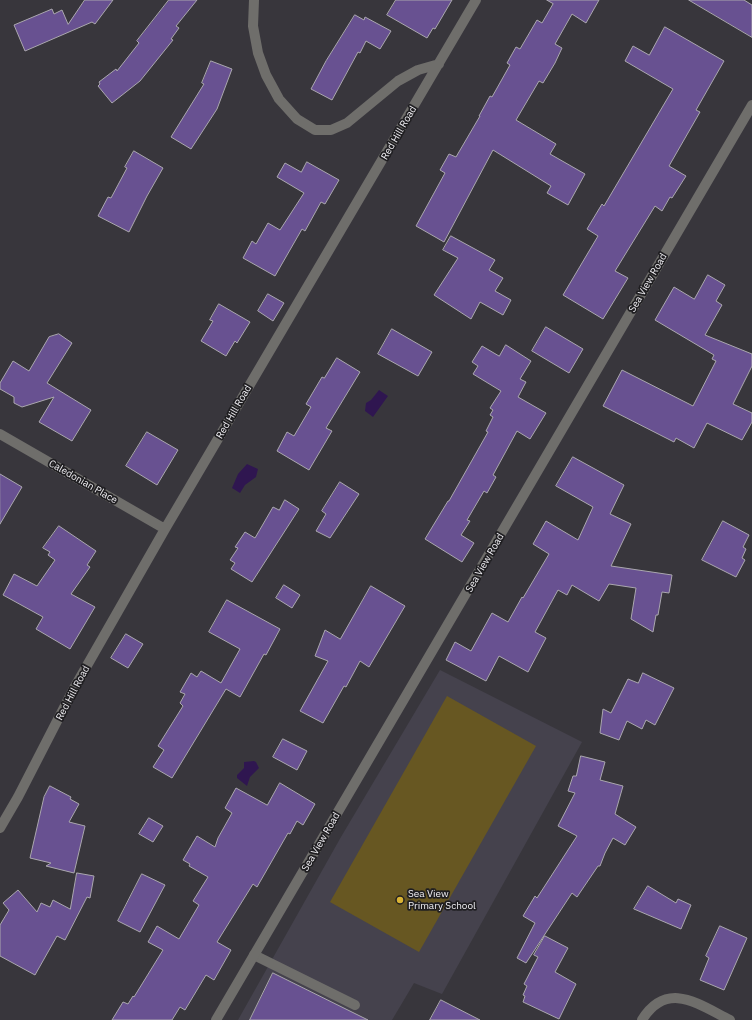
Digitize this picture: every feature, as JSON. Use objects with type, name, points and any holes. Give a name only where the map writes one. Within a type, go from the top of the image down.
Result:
[{"type":"street","points":[[254,0],[253,26],[258,52],[266,75],[279,99],[297,119],[315,130],[331,130],[347,123],[398,81],[418,70],[439,64]]},
{"type":"street","name":"Red Hill Road","points":[[0,828],[18,797],[73,690],[165,530],[476,0]]},
{"type":"street","name":"Sea View Road","points":[[216,1020],[752,105]]},
{"type":"street","name":"Caledonian Place","points":[[0,434],[165,530]]},
{"type":"street","points":[[254,956],[355,1005]]},
{"type":"street","points":[[642,1020],[645,1015],[660,1001],[678,997],[694,1002],[730,1020]]},
{"type":"shaded area","points":[[379,390],[388,396],[373,417],[365,411],[366,403],[371,400]]},
{"type":"shaded area","points":[[247,464],[258,469],[256,477],[245,485],[240,493],[232,488],[238,474]]},
{"type":"shaded area","name":"Sea View Primary School","points":[[440,670],[582,742],[442,994],[414,983],[392,1020],[238,1020],[341,837]]},
{"type":"shaded area","points":[[447,696],[536,746],[419,952],[330,902]]},
{"type":"shaded area","points":[[254,761],[259,768],[250,777],[247,786],[237,778],[237,775],[244,768],[244,762]]},
{"type":"building","points":[[85,0],[113,0],[95,24],[92,22],[25,51],[14,25],[52,9],[54,14],[62,10],[68,24]]},
{"type":"building","points":[[169,0],[197,0],[176,26],[179,28],[171,39],[173,40],[140,81],[112,103],[98,86],[100,84],[99,82],[116,69],[117,71],[139,43],[137,41]]},
{"type":"building","points":[[396,0],[452,0],[435,29],[433,28],[427,38],[387,15]]},
{"type":"building","points":[[547,0],[599,0],[586,23],[572,14],[555,44],[562,48],[555,63],[543,83],[539,81],[516,120],[556,144],[550,154],[585,174],[568,205],[547,193],[551,186],[493,150],[444,242],[416,226],[445,173],[440,170],[449,154],[456,157],[490,96],[492,97],[510,65],[507,63],[516,47],[520,49],[537,20],[542,23],[553,4]]},
{"type":"building","points":[[689,0],[744,0],[752,5],[752,37]]},
{"type":"building","points":[[355,15],[364,20],[365,17],[391,31],[380,49],[366,41],[360,53],[358,52],[332,100],[311,89],[326,61]]},
{"type":"building","points":[[665,27],[724,61],[696,110],[700,112],[669,166],[686,176],[672,198],[670,197],[662,211],[655,206],[615,271],[628,278],[603,319],[563,295],[598,236],[587,229],[602,204],[604,206],[673,89],[625,61],[633,46],[649,55]]},
{"type":"building","points":[[211,61],[232,69],[217,109],[191,149],[171,137],[204,84],[202,83]]},
{"type":"building","points":[[134,151],[163,168],[129,232],[98,216],[108,197],[111,198]]},
{"type":"building","points":[[307,162],[339,180],[325,204],[321,202],[305,231],[302,229],[275,276],[243,258],[252,241],[256,244],[268,223],[280,230],[304,193],[277,177],[285,163],[301,172]]},
{"type":"building","points":[[451,236],[495,260],[489,270],[503,278],[495,291],[511,300],[503,315],[480,302],[471,319],[434,295],[458,258],[443,250]]},
{"type":"building","points":[[708,275],[725,285],[716,301],[722,305],[705,335],[752,354],[752,366],[733,404],[752,413],[752,422],[742,440],[707,423],[694,448],[676,438],[674,442],[603,406],[622,370],[693,406],[716,361],[712,359],[714,355],[655,320],[674,287],[694,299]]},
{"type":"building","points":[[268,294],[284,303],[273,321],[258,311]]},
{"type":"building","points":[[219,304],[250,322],[237,343],[235,341],[226,356],[201,341],[213,321],[210,320]]},
{"type":"building","points":[[546,327],[583,349],[569,373],[532,351]]},
{"type":"building","points":[[392,329],[432,352],[418,376],[378,354]]},
{"type":"building","points":[[59,334],[72,343],[47,383],[91,410],[72,441],[39,422],[54,397],[22,407],[14,403],[14,397],[0,389],[0,383],[13,361],[29,371],[49,337]]},
{"type":"building","points":[[506,345],[531,361],[520,379],[526,382],[518,397],[546,413],[530,439],[517,431],[493,475],[496,477],[487,493],[484,491],[467,520],[470,521],[461,535],[474,543],[462,562],[425,539],[449,501],[488,432],[486,431],[493,417],[490,415],[493,410],[490,408],[501,391],[473,374],[478,366],[472,362],[482,346],[499,356]]},
{"type":"building","points":[[337,358],[360,372],[326,428],[332,431],[309,470],[277,451],[287,432],[294,436],[311,407],[306,404],[322,377],[324,378]]},
{"type":"building","points":[[147,432],[178,450],[157,485],[126,466]]},
{"type":"building","points":[[573,457],[624,485],[610,514],[631,524],[611,566],[672,575],[669,593],[662,592],[653,632],[631,619],[636,588],[609,584],[599,601],[572,585],[567,595],[558,590],[535,632],[546,638],[528,672],[499,656],[486,681],[446,660],[455,642],[471,651],[492,613],[508,622],[549,554],[533,544],[546,521],[578,540],[593,507],[556,486]]},
{"type":"building","points":[[0,474],[22,487],[0,524]]},
{"type":"building","points":[[340,482],[359,494],[330,538],[316,531],[326,514],[322,511]]},
{"type":"building","points":[[285,500],[299,509],[252,582],[231,569],[235,563],[230,560],[238,548],[235,547],[245,532],[255,538],[273,507],[279,510]]},
{"type":"building","points":[[723,521],[749,535],[743,547],[746,549],[742,558],[745,560],[736,577],[702,560]]},
{"type":"building","points":[[59,526],[96,551],[87,565],[90,567],[71,594],[95,607],[70,649],[36,629],[43,617],[3,595],[14,574],[37,586],[55,560],[48,555],[50,552],[43,548]]},
{"type":"building","points":[[284,585],[300,595],[292,608],[276,598]]},
{"type":"building","points":[[371,586],[405,606],[369,667],[360,661],[346,687],[344,686],[323,723],[300,711],[328,661],[315,656],[325,630],[340,639]]},
{"type":"building","points":[[227,600],[280,629],[240,697],[226,689],[172,778],[153,767],[164,750],[158,746],[183,706],[180,703],[185,694],[180,692],[191,673],[197,677],[201,671],[221,683],[240,649],[209,632]]},
{"type":"building","points":[[126,634],[143,644],[128,668],[111,658]]},
{"type":"building","points":[[643,673],[674,688],[655,725],[646,720],[642,729],[627,721],[619,740],[600,733],[603,709],[611,713],[628,679],[638,683]]},
{"type":"building","points":[[283,739],[307,751],[297,770],[273,757]]},
{"type":"building","points":[[581,756],[605,762],[600,780],[623,786],[615,814],[636,827],[625,845],[613,838],[600,866],[598,866],[577,897],[572,893],[526,963],[517,958],[535,923],[523,916],[535,896],[537,898],[577,836],[558,826],[575,793],[568,791],[573,776],[576,776]]},
{"type":"building","points":[[280,783],[315,804],[303,825],[297,821],[290,834],[288,833],[257,887],[253,884],[217,942],[231,950],[214,980],[206,975],[185,1010],[180,1007],[172,1020],[112,1020],[123,1002],[128,1004],[133,996],[134,997],[163,950],[148,942],[157,926],[179,939],[199,905],[193,901],[208,877],[189,866],[190,864],[183,860],[197,836],[215,847],[218,838],[232,813],[225,808],[236,788],[267,805]]},
{"type":"building","points":[[50,786],[71,797],[70,799],[79,804],[69,822],[85,826],[74,873],[46,866],[51,863],[30,858],[44,797]]},
{"type":"building","points":[[149,818],[163,826],[153,842],[139,834]]},
{"type":"building","points":[[77,873],[94,876],[90,898],[87,897],[65,940],[57,936],[35,975],[0,956],[0,925],[9,910],[3,903],[18,890],[37,912],[41,903],[50,907],[53,900],[70,909]]},
{"type":"building","points":[[142,874],[165,885],[140,932],[118,921]]},
{"type":"building","points":[[648,886],[676,903],[678,899],[691,905],[681,929],[634,909]]},
{"type":"building","points":[[720,926],[747,938],[724,990],[700,980],[709,958],[706,956]]},
{"type":"building","points":[[545,936],[568,948],[555,972],[576,984],[559,1019],[523,1002],[525,996],[523,995],[527,986],[524,984],[538,957],[534,955]]},
{"type":"building","points":[[273,973],[368,1020],[250,1020]]},
{"type":"building","points":[[441,1000],[480,1020],[430,1020]]},
{"type":"place","name":"Sea View Primary School","points":[[400,900]]}]
